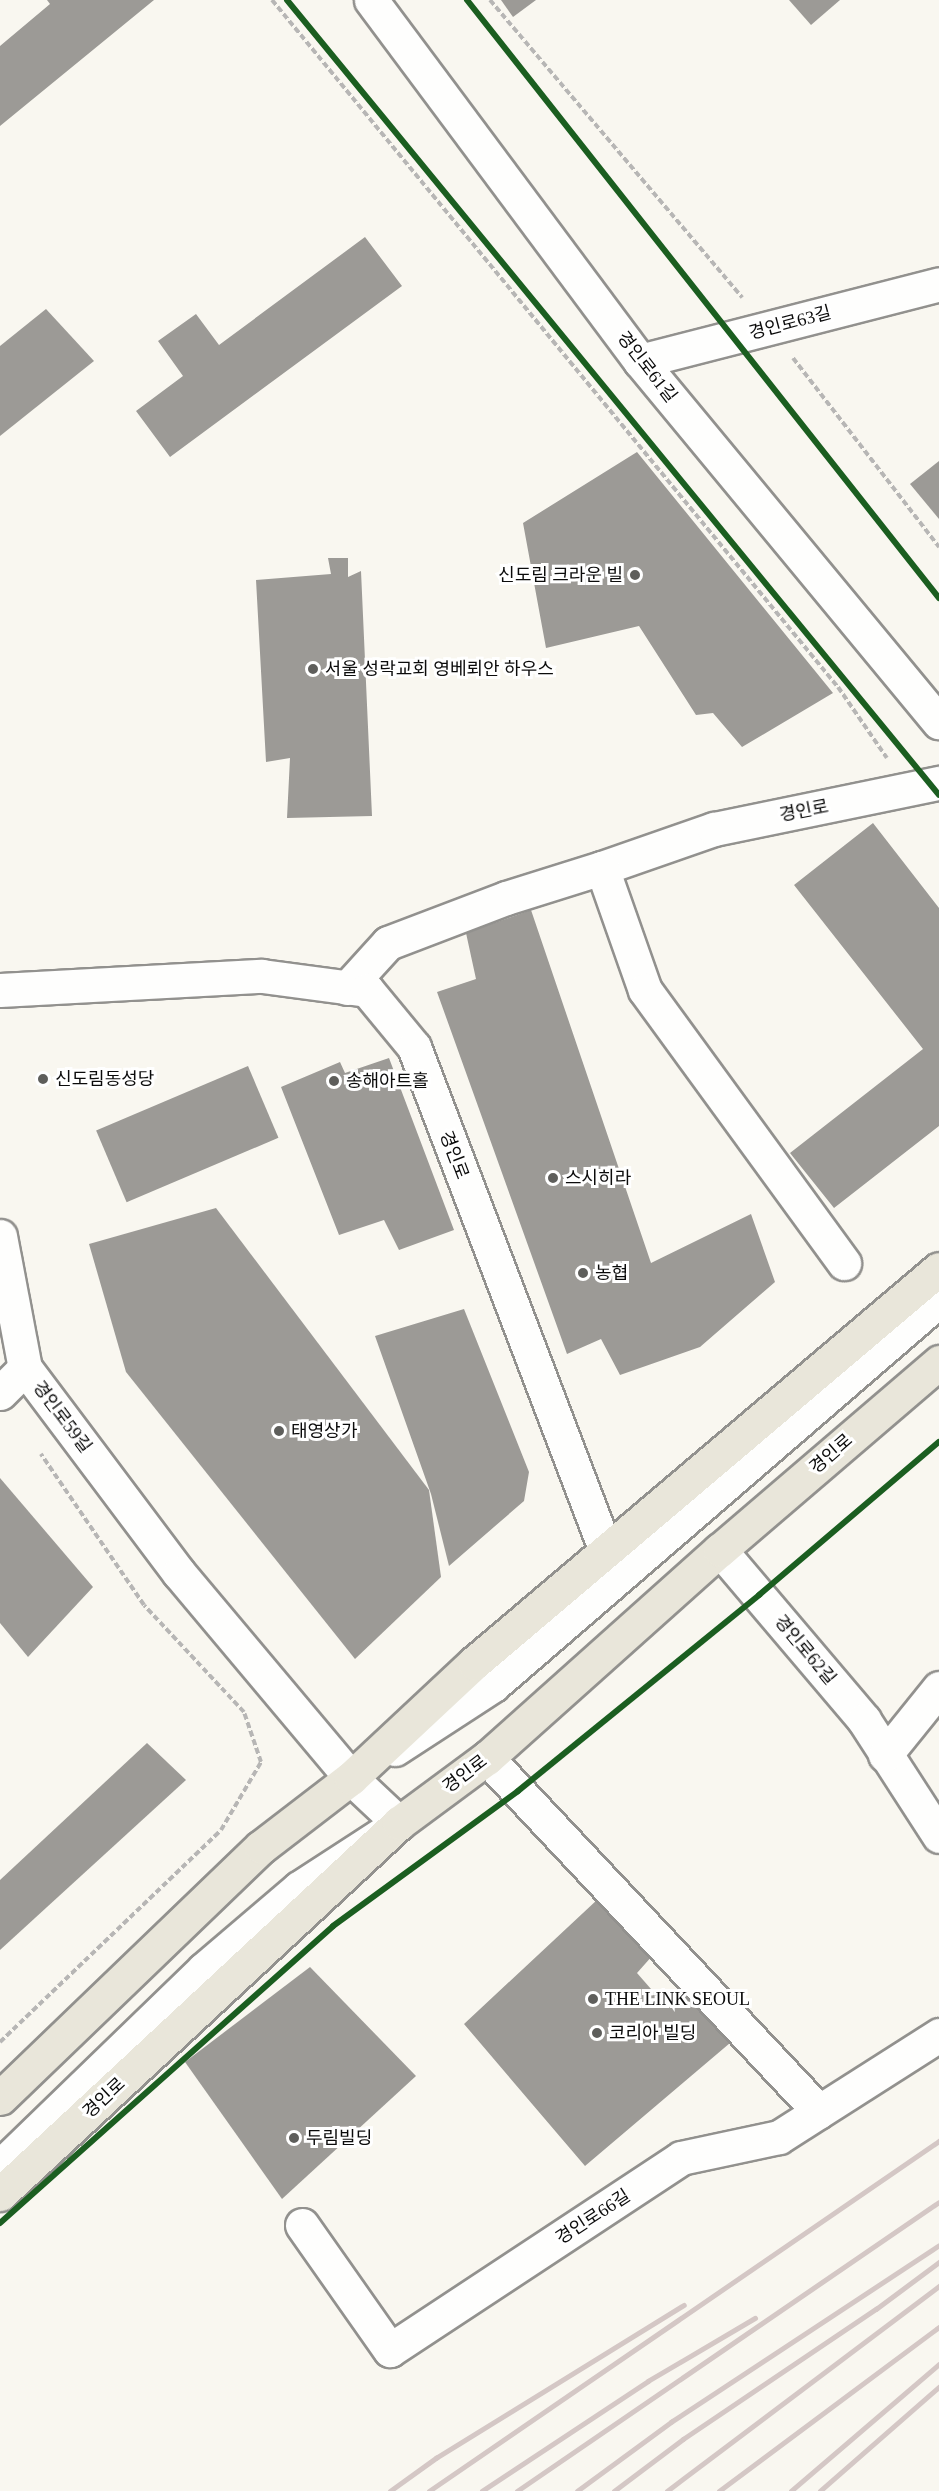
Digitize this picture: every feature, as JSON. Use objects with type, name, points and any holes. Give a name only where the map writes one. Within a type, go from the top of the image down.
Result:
[{"type":"main road","points":[[0,2098],[261,1847],[351,1778],[474,1663],[939,1269]]},
{"type":"main road","name":"경인로","points":[[0,2194],[399,1823],[487,1758],[720,1550],[939,1362]]},
{"type":"street","name":"경인로61길","points":[[371,0],[640,361],[939,722]]},
{"type":"street","name":"경인로63길","points":[[640,361],[939,284]]},
{"type":"street","name":"경인로","points":[[347,988],[388,944],[506,898],[714,829],[924,786]]},
{"type":"street","points":[[602,868],[645,990],[844,1263]]},
{"type":"street","name":"경인로","points":[[0,990],[262,976],[367,990],[414,1047],[606,1551]]},
{"type":"street","name":"경인로59길","points":[[0,1236],[25,1368],[179,1573],[351,1778],[399,1823]]},
{"type":"street","points":[[351,1778],[492,1685],[939,1300]]},
{"type":"street","points":[[0,1393],[25,1368]]},
{"type":"street","name":"경인로62길","points":[[720,1550],[864,1720],[939,1836]]},
{"type":"street","points":[[885,1755],[939,1688]]},
{"type":"street","points":[[487,1758],[819,2111]]},
{"type":"street","points":[[0,2167],[221,1954],[299,1888],[399,1823]]},
{"type":"street","name":"경인로66길","points":[[302,2225],[390,2350],[681,2158],[779,2137],[939,2035]]},
{"type":"path","points":[[272,0],[831,678],[924,786]]},
{"type":"path","points":[[490,0],[769,328],[939,547]]},
{"type":"path","points":[[0,2042],[221,1830],[261,1762],[244,1712],[144,1605],[39,1451]]},
{"type":"building","points":[[47,0],[154,0],[0,126],[0,46],[50,4]]},
{"type":"building","points":[[501,0],[536,0],[513,17]]},
{"type":"building","points":[[789,0],[840,0],[811,25]]},
{"type":"building","points":[[365,237],[402,286],[170,457],[136,411],[183,376],[158,341],[196,314],[219,345]]},
{"type":"building","points":[[46,309],[94,361],[0,436],[0,346]]},
{"type":"building","name":"신도림 크라운 빌","points":[[637,452],[833,693],[742,747],[713,713],[696,715],[639,626],[546,648],[523,523]]},
{"type":"building","points":[[939,461],[939,519],[910,484]]},
{"type":"building","name":"서울 성락교회 영베뢰안 하우스","points":[[328,558],[348,558],[348,577],[361,571],[372,816],[287,818],[290,758],[266,762],[256,580],[331,574]]},
{"type":"building","points":[[873,823],[939,908],[939,1126],[834,1208],[790,1153],[923,1049],[794,885]]},
{"type":"building","points":[[531,910],[651,1263],[751,1214],[775,1282],[700,1347],[620,1375],[601,1339],[567,1354],[437,992],[476,979],[466,933]]},
{"type":"building","points":[[389,1058],[454,1230],[399,1250],[384,1220],[339,1235],[281,1087],[340,1062],[345,1073]]},
{"type":"building","points":[[248,1066],[278,1138],[127,1202],[96,1130]]},
{"type":"building","name":"태영상가","points":[[216,1208],[429,1490],[441,1577],[355,1659],[126,1372],[89,1244]]},
{"type":"building","points":[[464,1309],[529,1472],[524,1501],[449,1566],[431,1494],[375,1336]]},
{"type":"building","points":[[0,1478],[93,1587],[28,1657],[0,1623]]},
{"type":"building","points":[[147,1743],[186,1780],[0,1950],[0,1880]]},
{"type":"building","name":"코리아 빌딩","points":[[598,1899],[653,1955],[637,1973],[665,2005],[678,1988],[730,2043],[585,2166],[464,2024]]},
{"type":"building","name":"두림빌딩","points":[[310,1967],[416,2076],[282,2199],[185,2062]]},
{"type":"railway","points":[[429,2491],[939,2141]]},
{"type":"railway","points":[[517,2491],[939,2202]]},
{"type":"railway","points":[[577,2491],[671,2422],[939,2245]]},
{"type":"railway","points":[[614,2491],[683,2439],[876,2309],[939,2262]]},
{"type":"railway","points":[[667,2491],[939,2286]]},
{"type":"railway","points":[[390,2491],[436,2458],[684,2305]]},
{"type":"railway","points":[[482,2491],[648,2381],[755,2318]]},
{"type":"railway","points":[[719,2491],[939,2327]]},
{"type":"railway","points":[[791,2491],[939,2364]]},
{"type":"railway","points":[[820,2491],[939,2387]]},
{"type":"cycle path","points":[[287,0],[939,795]]},
{"type":"cycle path","points":[[467,0],[939,598]]},
{"type":"cycle path","points":[[0,2223],[333,1926],[518,1791],[759,1595],[939,1442]]},
{"type":"place","name":"신도림 크라운 빌","points":[[635,575]]},
{"type":"place","name":"서울 성락교회 영베뢰안 하우스","points":[[313,669]]},
{"type":"place","name":"신도림동성당","points":[[43,1079]]},
{"type":"place","name":"송해아트홀","points":[[334,1081]]},
{"type":"place","name":"스시히라","points":[[553,1178]]},
{"type":"place","name":"농협","points":[[583,1273]]},
{"type":"place","name":"태영상가","points":[[279,1431]]},
{"type":"place","name":"THE LINK SEOUL","points":[[593,1999]]},
{"type":"place","name":"코리아 빌딩","points":[[597,2033]]},
{"type":"place","name":"두림빌딩","points":[[294,2138]]}]
